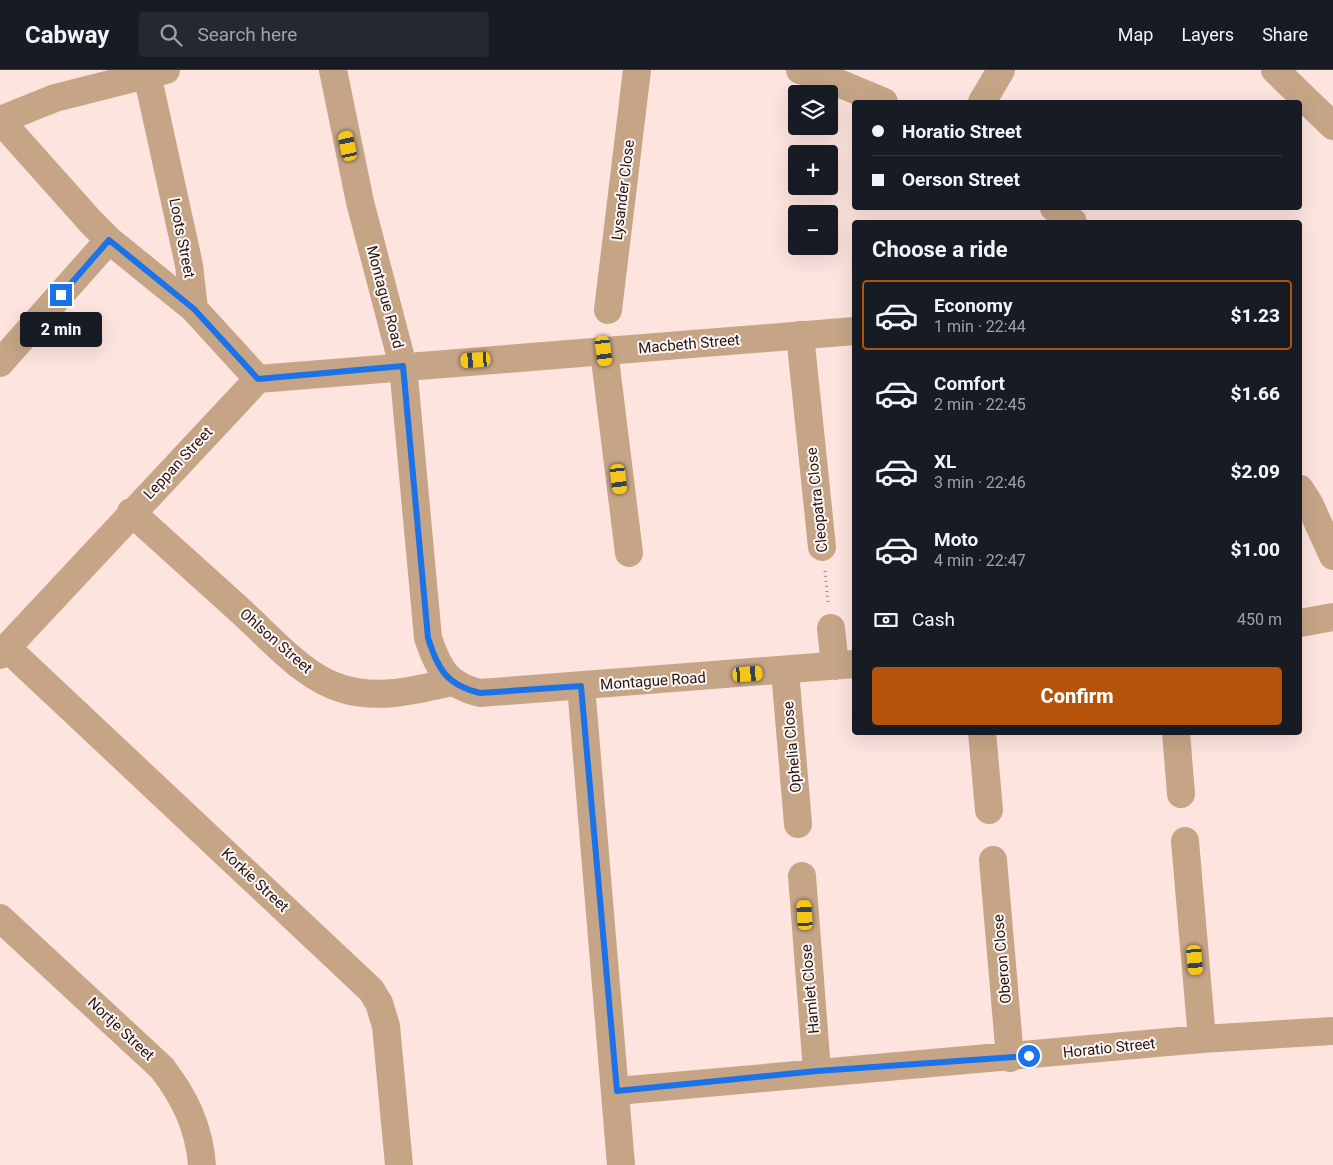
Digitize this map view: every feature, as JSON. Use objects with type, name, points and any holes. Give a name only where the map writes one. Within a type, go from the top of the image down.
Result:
[{"type":"street","name":"Montague Road","points":[[333,70],[360,202],[403,366],[428,638],[441,670],[452,682],[465,690],[480,693],[845,665]]},
{"type":"street","name":"Lysander Close","points":[[608,310],[637,70]]},
{"type":"street","points":[[800,70],[879,100]]},
{"type":"street","points":[[983,100],[1001,70]]},
{"type":"street","points":[[1275,70],[1333,126]]},
{"type":"street","points":[[156,72],[55,98],[0,120],[90,221],[109,240],[194,309],[258,379],[403,366]]},
{"type":"street","name":"Loots Street","points":[[156,72],[189,265],[194,309]]},
{"type":"street","points":[[1057,210],[1070,220]]},
{"type":"street","points":[[0,363],[109,240]]},
{"type":"street","name":"Macbeth Street","points":[[403,366],[852,331]]},
{"type":"street","name":"Cleopatra Close","points":[[800,335],[822,547]]},
{"type":"street","points":[[604,351],[628,553]]},
{"type":"street","name":"Leppan Street","points":[[4,652],[131,512],[258,379]]},
{"type":"street","points":[[1302,492],[1313,511],[1333,556]]},
{"type":"street","name":"Ohlson Street","points":[[131,512],[313,674],[342,689],[366,694],[407,692],[452,682]]},
{"type":"street","points":[[1302,623],[1333,617]]},
{"type":"street","points":[[831,628],[845,665]]},
{"type":"street","name":"Korkie Street","points":[[4,652],[371,990],[379,1003],[386,1026],[398,1165]]},
{"type":"street","name":"Ophelia Close","points":[[785,671],[798,824]]},
{"type":"street","points":[[581,686],[622,1165]]},
{"type":"street","points":[[982,735],[989,810]]},
{"type":"street","points":[[1176,735],[1181,794]]},
{"type":"street","points":[[1185,841],[1202,1039]]},
{"type":"street","name":"Oberon Close","points":[[993,860],[1010,1058]]},
{"type":"street","name":"Hamlet Close","points":[[802,876],[817,1071]]},
{"type":"street","name":"Nortje Street","points":[[0,918],[162,1068],[178,1090],[191,1115],[200,1141],[202,1165]]},
{"type":"street","name":"Horatio Street","points":[[617,1091],[817,1071],[1010,1058],[1202,1039],[1333,1031]]},
{"type":"path","name":"Cleopatra Close","points":[[822,547],[831,628]]},
{"type":"route","points":[[61,295],[109,240],[150,271],[194,309],[258,379],[403,366],[428,638],[441,670],[452,682],[465,690],[480,693],[581,686],[617,1091],[817,1071],[1029,1056]]}]
